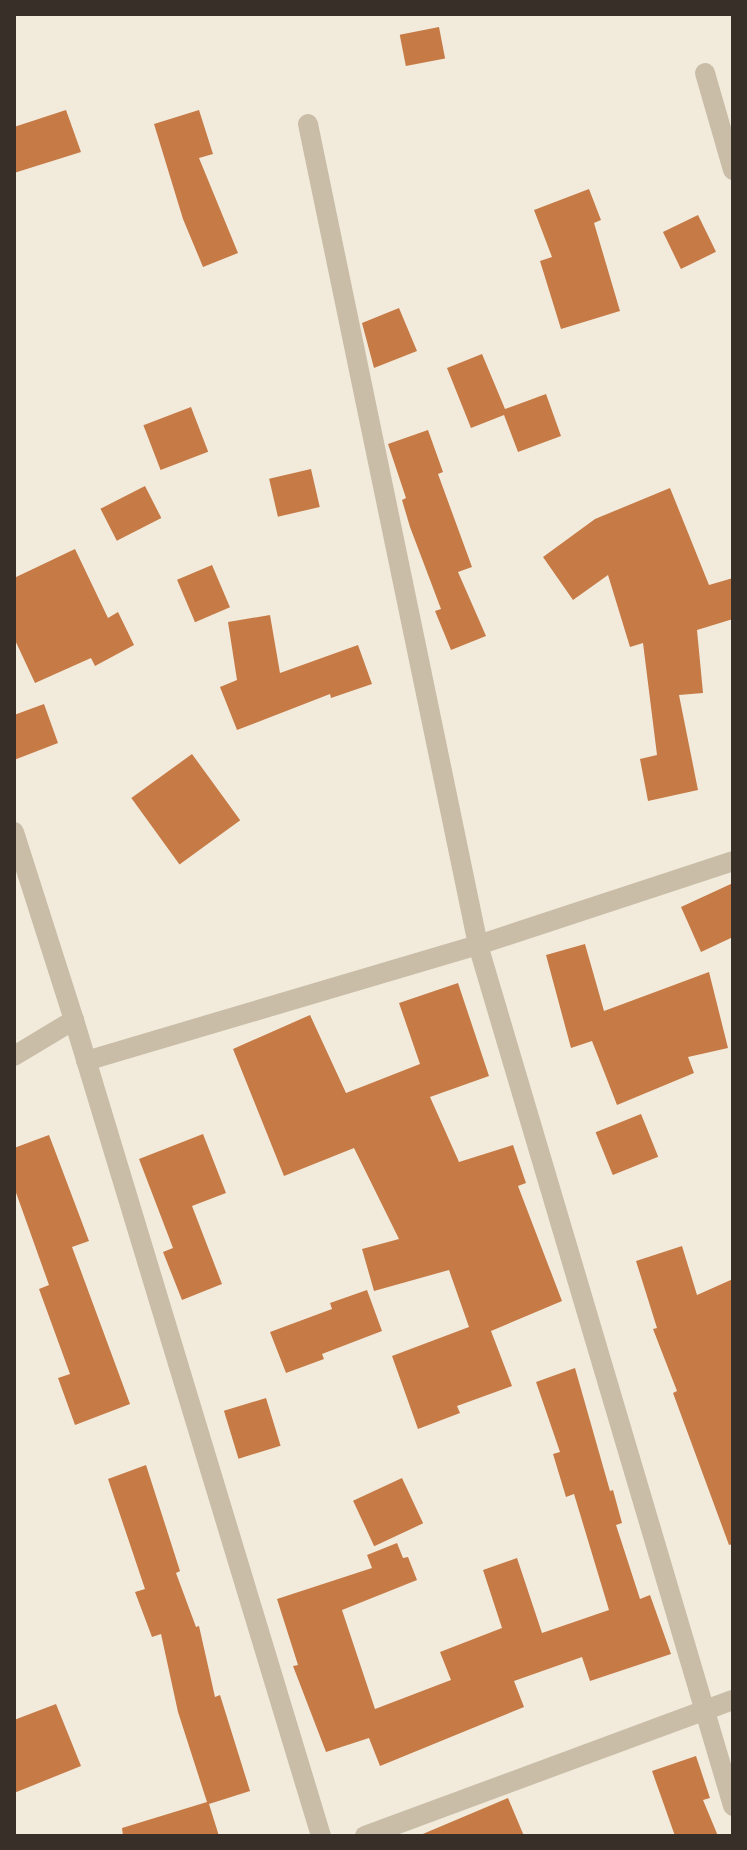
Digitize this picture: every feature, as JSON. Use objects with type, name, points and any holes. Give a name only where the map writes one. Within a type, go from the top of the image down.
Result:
[{"type":"street","points":[[705,73],[733,170]]},
{"type":"street","points":[[308,124],[478,945],[733,1806]]},
{"type":"street","points":[[14,832],[74,1020],[321,1836]]},
{"type":"street","points":[[86,1061],[478,945],[733,861]]},
{"type":"street","points":[[14,1056],[74,1020]]},
{"type":"street","points":[[365,1836],[733,1700]]},
{"type":"building","points":[[439,27],[445,58],[406,66],[400,35]]},
{"type":"building","points":[[66,110],[81,152],[14,173],[14,127]]},
{"type":"building","points":[[199,110],[213,154],[199,158],[238,253],[203,267],[183,219],[154,124]]},
{"type":"building","points":[[589,189],[601,220],[594,223],[620,311],[561,329],[540,261],[552,257],[534,210]]},
{"type":"building","points":[[698,215],[716,252],[681,269],[663,232]]},
{"type":"building","points":[[399,308],[417,351],[374,368],[362,323]]},
{"type":"building","points":[[482,354],[505,409],[546,394],[561,436],[518,452],[504,415],[471,428],[447,368]]},
{"type":"building","points":[[191,407],[208,452],[161,470],[143,425]]},
{"type":"building","points":[[428,430],[443,472],[438,474],[472,567],[458,572],[486,636],[451,650],[435,611],[441,609],[410,527],[402,500],[406,498],[388,444]]},
{"type":"building","points":[[311,469],[320,507],[278,517],[269,479]]},
{"type":"building","points":[[145,486],[161,518],[117,541],[100,509]]},
{"type":"building","points":[[670,488],[709,585],[733,578],[733,619],[697,630],[703,693],[679,695],[698,790],[648,801],[640,759],[657,755],[643,643],[630,647],[608,575],[573,600],[543,557],[595,519]]},
{"type":"building","points":[[75,549],[108,618],[118,612],[134,645],[95,666],[91,658],[35,683],[14,638],[14,578]]},
{"type":"building","points":[[212,565],[230,607],[195,622],[177,580]]},
{"type":"building","points":[[270,615],[280,673],[358,645],[372,684],[331,698],[330,694],[237,730],[220,687],[237,680],[228,622]]},
{"type":"building","points":[[44,704],[58,743],[14,760],[14,715]]},
{"type":"building","points":[[192,754],[240,820],[180,864],[131,798]]},
{"type":"building","points":[[733,883],[733,937],[701,952],[681,907]]},
{"type":"building","points":[[585,944],[604,1011],[709,972],[728,1048],[688,1057],[694,1073],[617,1105],[592,1041],[571,1048],[546,955]]},
{"type":"building","points":[[458,983],[489,1076],[430,1097],[459,1162],[513,1145],[526,1183],[518,1186],[562,1301],[491,1331],[512,1386],[457,1406],[460,1413],[418,1429],[392,1356],[469,1327],[449,1270],[374,1291],[362,1249],[399,1239],[354,1148],[284,1176],[233,1049],[310,1015],[346,1093],[420,1064],[399,1003]]},
{"type":"building","points":[[641,1114],[658,1157],[613,1175],[596,1132]]},
{"type":"building","points":[[203,1134],[226,1193],[192,1206],[222,1284],[182,1300],[163,1252],[173,1248],[139,1159]]},
{"type":"building","points":[[49,1135],[89,1241],[72,1247],[130,1404],[75,1425],[58,1378],[70,1374],[39,1289],[49,1285],[14,1187],[14,1148]]},
{"type":"building","points":[[682,1246],[697,1295],[733,1279],[733,1544],[729,1545],[673,1393],[677,1391],[653,1329],[657,1328],[636,1261]]},
{"type":"building","points":[[367,1290],[382,1331],[322,1354],[324,1359],[286,1373],[270,1332],[332,1309],[330,1303]]},
{"type":"building","points":[[575,1368],[610,1491],[613,1490],[622,1523],[616,1525],[640,1599],[650,1595],[671,1654],[590,1681],[582,1657],[514,1681],[524,1707],[380,1766],[369,1738],[326,1752],[293,1666],[298,1665],[277,1599],[372,1568],[367,1555],[397,1543],[403,1558],[408,1557],[417,1580],[342,1610],[375,1709],[451,1680],[440,1652],[502,1628],[483,1570],[517,1558],[542,1633],[609,1610],[574,1494],[566,1497],[553,1454],[560,1452],[536,1382]]},
{"type":"building","points":[[266,1398],[281,1446],[239,1459],[224,1411]]},
{"type":"building","points":[[146,1465],[180,1571],[176,1573],[196,1627],[199,1626],[215,1697],[220,1695],[250,1791],[209,1804],[219,1836],[123,1836],[122,1828],[207,1802],[178,1712],[161,1634],[152,1637],[135,1592],[145,1589],[108,1479]]},
{"type":"building","points":[[402,1478],[423,1523],[374,1546],[353,1501]]},
{"type":"building","points":[[56,1704],[81,1766],[14,1793],[14,1720]]},
{"type":"building","points":[[696,1756],[710,1798],[703,1800],[718,1836],[675,1836],[652,1771]]},
{"type":"building","points":[[508,1798],[524,1836],[418,1836]]}]
